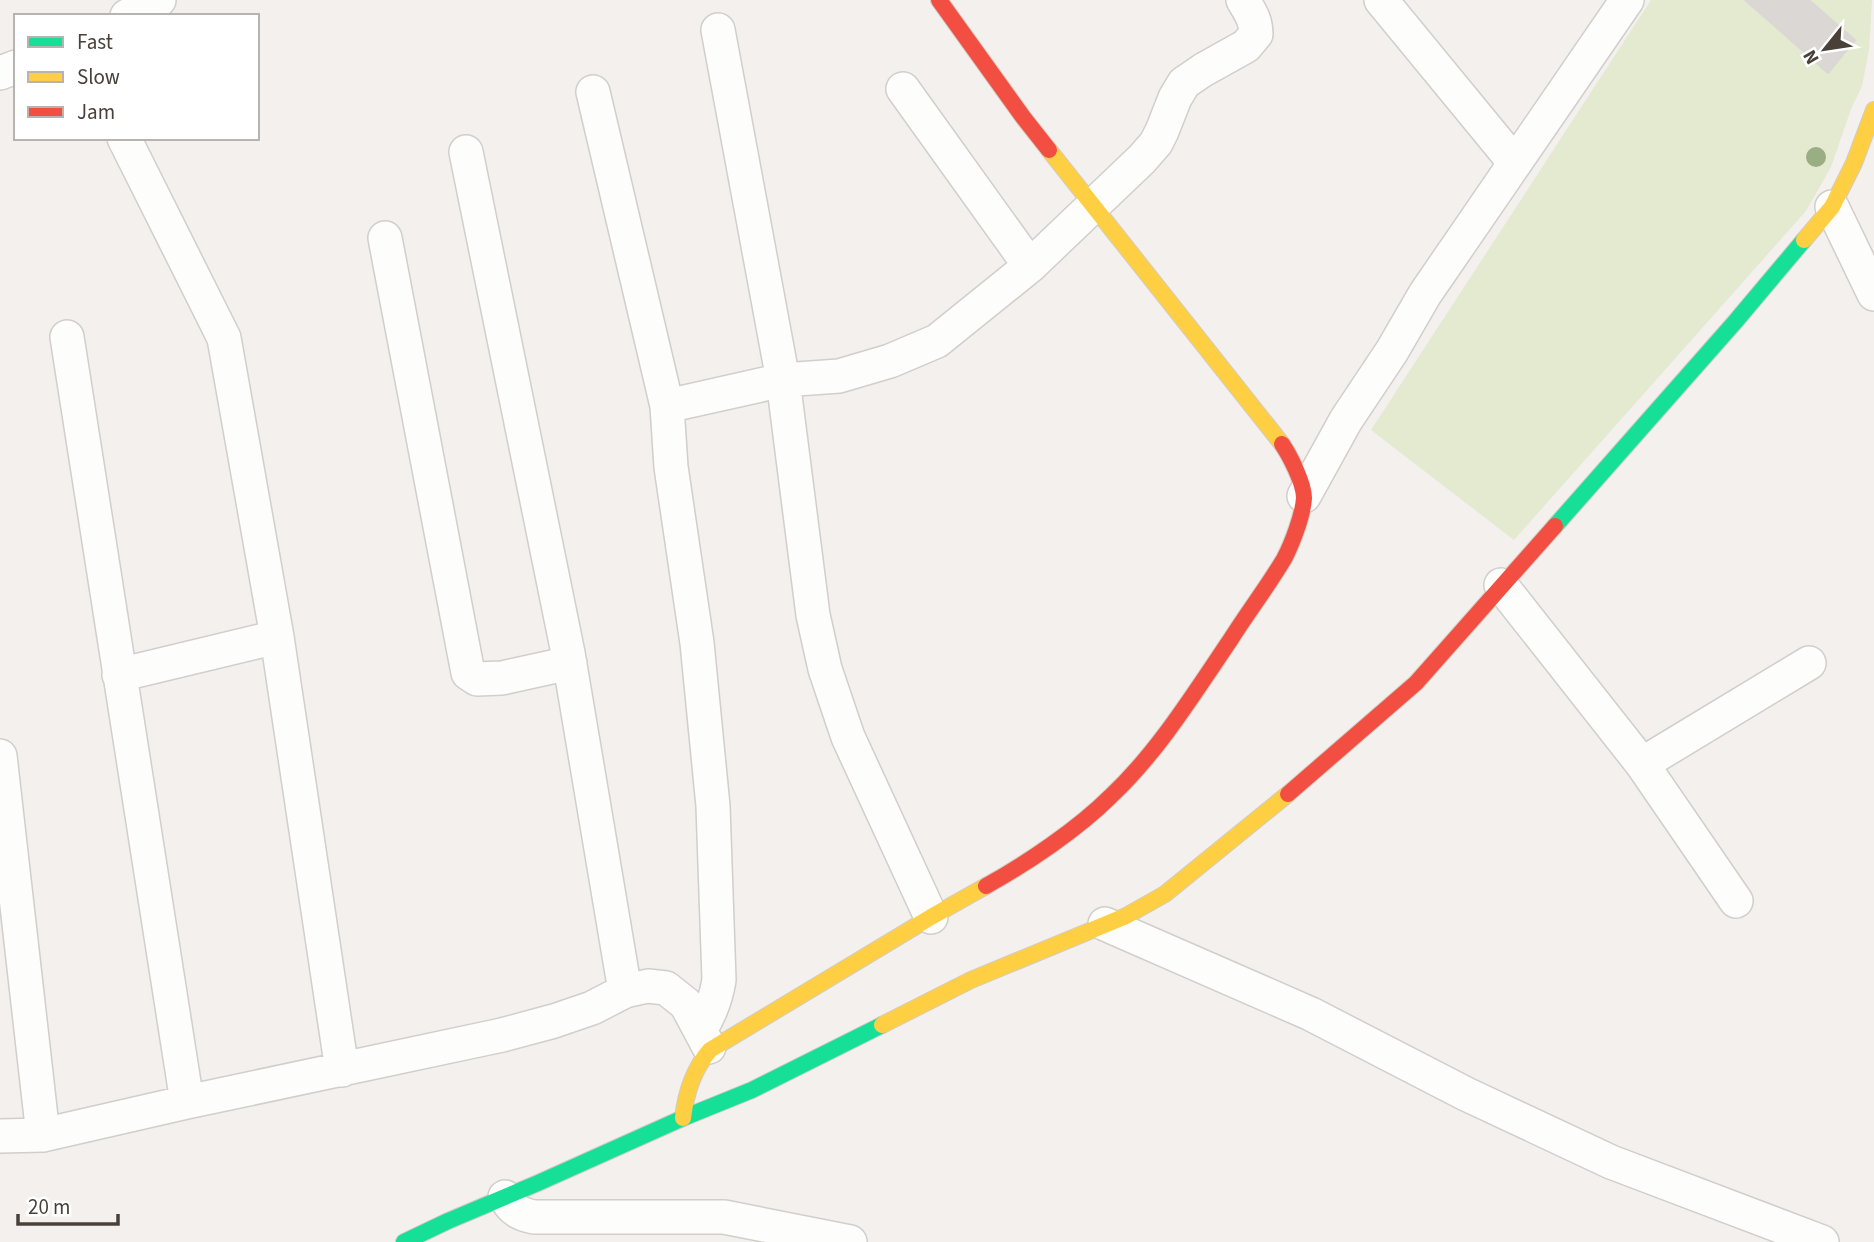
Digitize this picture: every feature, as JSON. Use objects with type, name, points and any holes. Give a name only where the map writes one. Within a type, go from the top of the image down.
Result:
[{"type":"street","points":[[131,14],[159,0]]},
{"type":"street","points":[[939,0],[1091,206],[1284,447],[1297,473],[1304,496]]},
{"type":"street","points":[[667,406],[783,380],[839,376],[890,361],[937,341],[1030,266],[1142,159],[1163,131],[1175,98],[1184,83],[1246,46],[1256,34],[1254,17],[1243,0]]},
{"type":"street","points":[[1381,0],[1515,163]]},
{"type":"street","points":[[705,1040],[1006,875],[1072,830],[1111,797],[1149,755],[1286,557],[1304,496],[1346,420],[1392,351],[1425,294],[1627,0]]},
{"type":"street","points":[[718,30],[783,380],[813,615],[825,669],[848,737],[931,917]]},
{"type":"street","points":[[903,89],[1030,266]]},
{"type":"street","points":[[593,92],[667,406],[671,467],[697,643],[713,806],[719,980],[699,1061],[685,1096],[683,1118]]},
{"type":"street","points":[[404,1242],[453,1231],[505,1197],[752,1090],[971,980],[1126,916],[1165,894],[1304,781],[1416,683],[1500,585],[1671,396],[1832,207],[1854,163],[1874,110]]},
{"type":"street","points":[[125,140],[224,338],[277,637],[342,1070]]},
{"type":"street","points":[[466,152],[570,663],[625,991]]},
{"type":"street","points":[[1832,207],[1874,294]]},
{"type":"street","points":[[385,238],[468,673],[477,679],[502,678],[570,663]]},
{"type":"street","points":[[67,337],[187,1102]]},
{"type":"street","points":[[1500,585],[1642,764],[1735,901]]},
{"type":"street","points":[[119,675],[277,637]]},
{"type":"street","points":[[1642,764],[1809,663]]},
{"type":"street","points":[[0,755],[43,1135]]},
{"type":"street","points":[[1105,924],[1311,1014],[1466,1094],[1611,1161],[1822,1242]]},
{"type":"street","points":[[0,1136],[43,1135],[502,1035],[554,1021],[592,1008],[625,991],[648,986],[666,988],[686,1004],[705,1040]]},
{"type":"street","points":[[505,1197],[520,1213],[534,1217],[724,1217],[850,1242]]},
{"type":"green space","points":[[1651,0],[1872,0],[1869,50],[1862,86],[1831,167],[1806,211],[1514,540],[1371,430]]},
{"type":"building","points":[[1745,0],[1809,0],[1855,40],[1828,73]]},
{"type":"traffic: fast","points":[[1555,526],[1804,240]]},
{"type":"traffic: fast","points":[[404,1242],[752,1090],[882,1025]]},
{"type":"traffic: slow","points":[[1804,240],[1832,207],[1854,163],[1874,110]]},
{"type":"traffic: slow","points":[[1049,150],[1282,444]]},
{"type":"traffic: slow","points":[[882,1025],[971,980],[1126,916],[1165,894],[1288,794]]},
{"type":"traffic: slow","points":[[683,1118],[691,1082],[710,1050],[986,886]]},
{"type":"traffic: jam","points":[[939,0],[1049,150]]},
{"type":"traffic: jam","points":[[986,886],[1067,833],[1128,779],[1175,721],[1271,579],[1294,538],[1304,498],[1299,477],[1282,444]]},
{"type":"traffic: jam","points":[[1288,794],[1416,683],[1555,526]]}]
